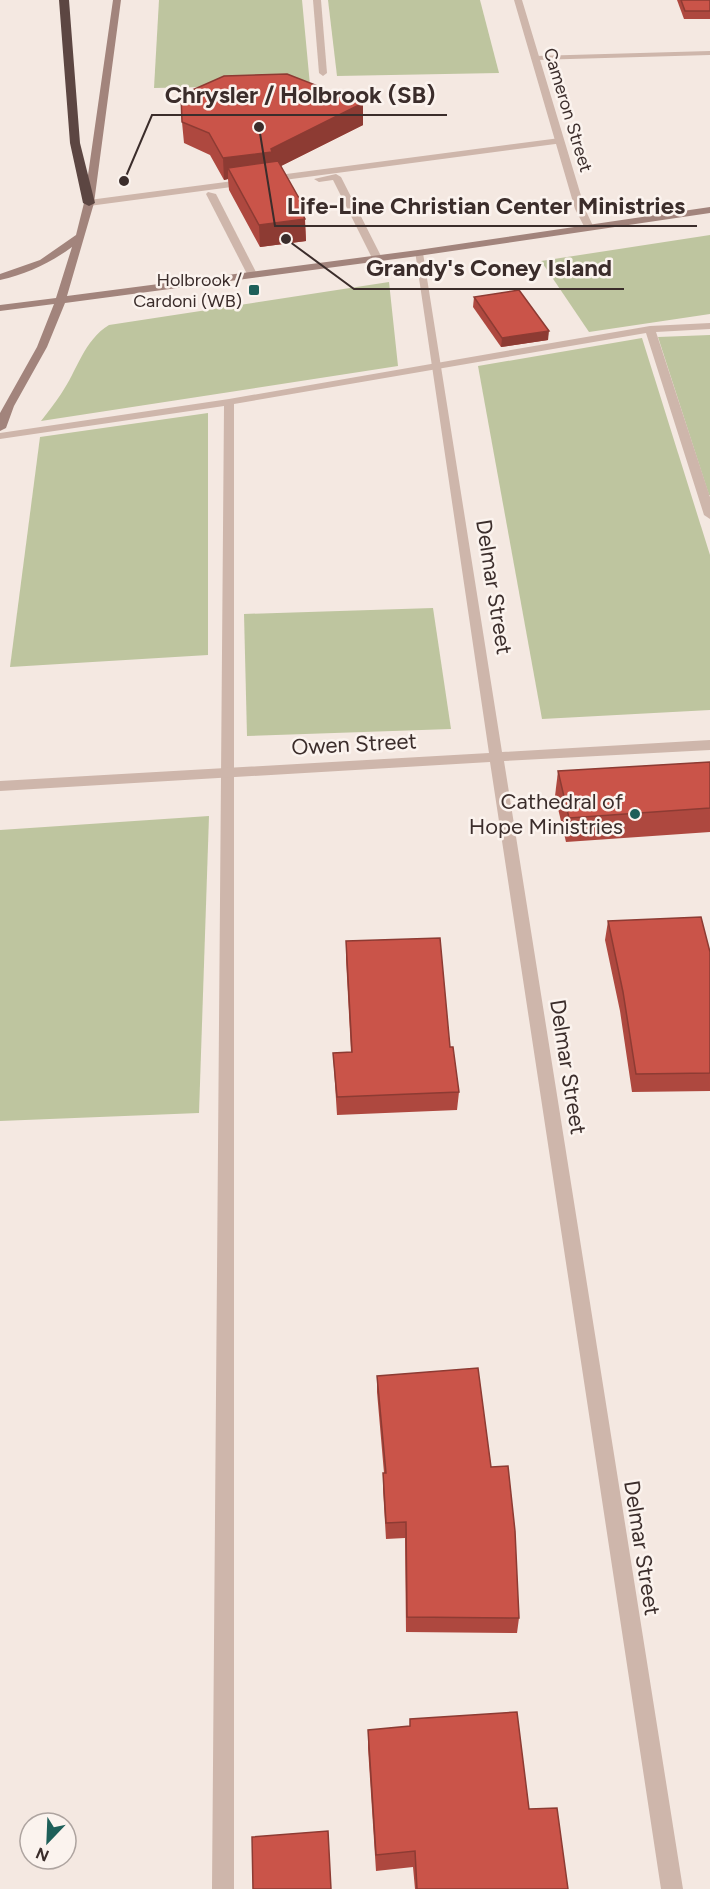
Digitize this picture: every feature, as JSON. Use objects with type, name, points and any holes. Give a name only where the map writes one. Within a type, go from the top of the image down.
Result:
[{"type":"highway","points":[[64,0],[75,143],[88,206]]},
{"type":"street","points":[[0,428],[5,412],[42,348],[62,299],[81,234],[88,206],[117,0]]},
{"type":"street","points":[[318,0],[323,73]]},
{"type":"street","name":"Cameron Street","points":[[518,0],[580,209],[589,228]]},
{"type":"street","points":[[535,58],[710,53]]},
{"type":"street","points":[[88,206],[560,141]]},
{"type":"street","points":[[88,206],[143,203],[336,177],[377,258]]},
{"type":"street","points":[[211,194],[252,274]]},
{"type":"street","points":[[0,308],[418,253],[710,210]]},
{"type":"street","points":[[0,277],[33,268],[64,250],[81,234]]},
{"type":"street","name":"Delmar Street","points":[[418,253],[672,1889]]},
{"type":"street","points":[[0,436],[437,368],[650,329],[710,326]]},
{"type":"street","points":[[650,329],[710,515]]},
{"type":"street","points":[[223,1889],[229,402]]},
{"type":"street","name":"Owen Street","points":[[0,786],[710,746]]},
{"type":"green space","points":[[159,0],[302,0],[310,85],[154,88]]},
{"type":"green space","points":[[328,0],[480,0],[499,73],[337,76]]},
{"type":"green space","points":[[710,235],[710,314],[589,332],[541,261]]},
{"type":"green space","points":[[389,282],[398,366],[41,421],[67,385],[87,347],[100,331],[109,325]]},
{"type":"green space","points":[[710,335],[710,495],[709,495],[658,337]]},
{"type":"green space","points":[[642,338],[710,555],[710,710],[542,719],[478,366]]},
{"type":"green space","points":[[208,413],[208,655],[10,667],[40,437]]},
{"type":"green space","points":[[433,608],[451,729],[247,736],[244,614]]},
{"type":"green space","points":[[209,816],[199,1113],[0,1121],[0,830]]},
{"type":"building","points":[[681,0],[710,0],[710,11],[685,11]]},
{"type":"building","points":[[287,74],[318,86],[321,92],[363,103],[271,149],[272,152],[223,158],[209,133],[182,122],[181,95],[224,76]]},
{"type":"building","points":[[278,161],[304,207],[299,208],[305,219],[259,225],[228,168]]},
{"type":"building","points":[[519,290],[549,331],[502,338],[474,297]]},
{"type":"building","points":[[710,762],[710,808],[569,818],[558,771]]},
{"type":"building","points":[[701,917],[710,952],[710,1073],[636,1074],[623,992],[608,921]]},
{"type":"building","points":[[440,938],[450,1047],[453,1047],[459,1092],[337,1097],[333,1053],[352,1052],[346,941]]},
{"type":"building","points":[[478,1368],[491,1467],[508,1466],[515,1531],[519,1618],[407,1617],[406,1522],[386,1523],[383,1473],[386,1473],[377,1376]]},
{"type":"building","points":[[517,1712],[529,1809],[557,1808],[568,1889],[417,1889],[415,1851],[376,1855],[368,1730],[410,1726],[410,1719]]},
{"type":"building","points":[[328,1831],[331,1889],[253,1889],[252,1837]]},
{"type":"place","name":"Life-Line Christian Center Ministries","points":[[259,127]]},
{"type":"place","name":"Chrysler / Holbrook (SB)","points":[[124,181]]},
{"type":"place","name":"Grandy's Coney Island","points":[[286,239]]},
{"type":"place","name":"Holbrook / Cardoni (WB)","points":[[254,290]]},
{"type":"place","name":"Cathedral of Hope Ministries","points":[[635,814]]}]
